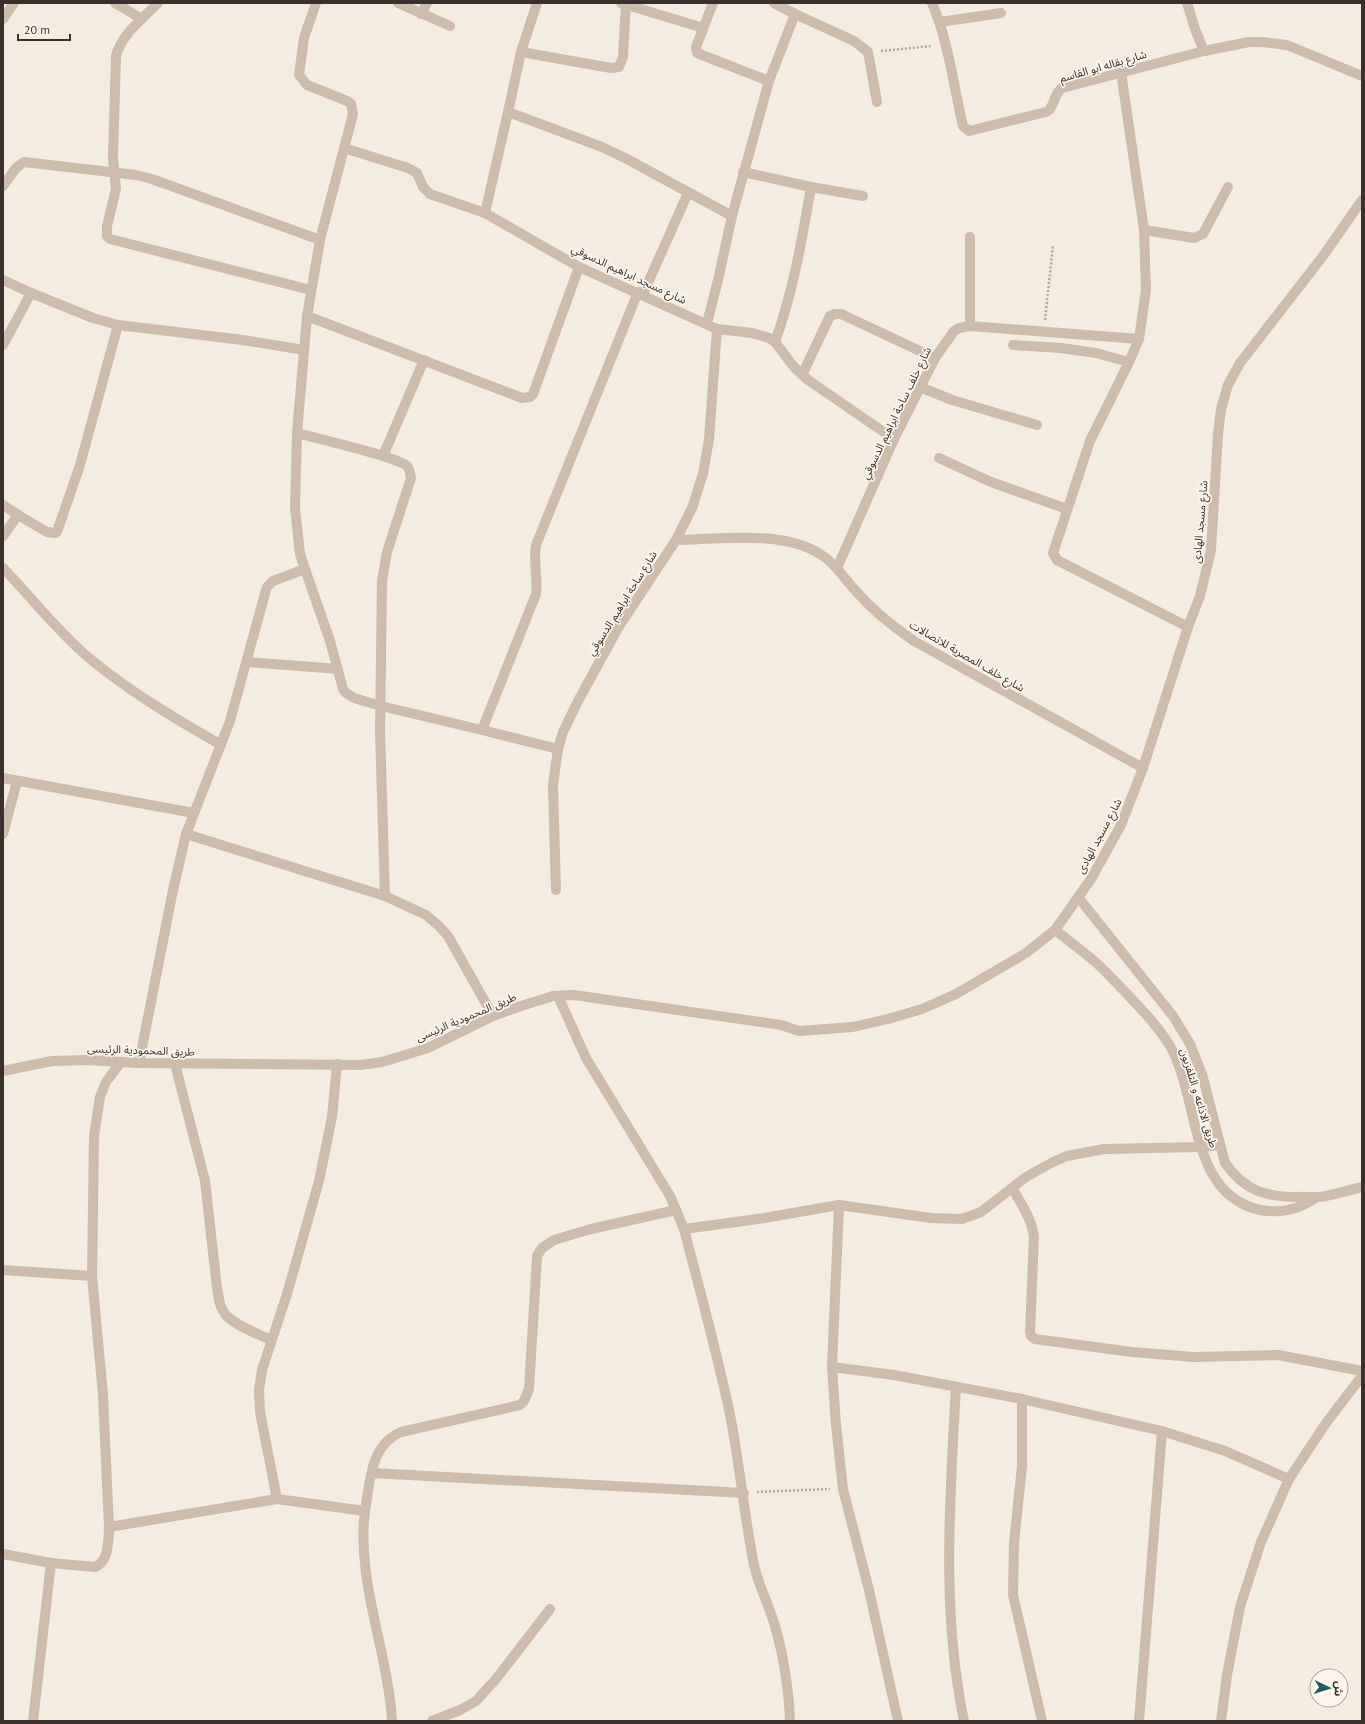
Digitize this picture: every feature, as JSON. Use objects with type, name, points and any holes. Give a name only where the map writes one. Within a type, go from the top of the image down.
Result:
[{"type":"street","points":[[3,19],[14,3]]},
{"type":"street","points":[[115,3],[142,19]]},
{"type":"street","points":[[158,3],[119,45],[116,56],[113,158],[116,189],[107,236],[110,239],[311,290]]},
{"type":"street","points":[[316,3],[304,38],[299,75],[307,85],[339,97],[351,104],[353,114],[320,240],[306,316],[297,433],[296,529],[300,554],[330,641],[343,689],[346,694],[354,698],[381,706],[558,749]]},
{"type":"street","points":[[398,3],[450,26]]},
{"type":"street","points":[[422,14],[427,3]]},
{"type":"street","points":[[485,213],[521,52],[538,3]]},
{"type":"street","points":[[713,3],[696,47],[698,54],[769,81]]},
{"type":"street","points":[[774,3],[854,41],[868,52],[877,102]]},
{"type":"street","name":"شارع بقاله ابو القاسم","points":[[932,3],[947,45],[963,126],[969,131],[1046,112],[1051,108],[1057,92],[1062,88],[1204,51],[1249,42],[1275,43],[1300,49],[1362,76]]},
{"type":"street","points":[[1187,3],[1204,51]]},
{"type":"street","points":[[521,52],[611,68],[619,67],[623,57],[623,4],[703,28]]},
{"type":"street","points":[[940,22],[1001,13]]},
{"type":"street","points":[[707,323],[732,216],[769,81],[795,14]]},
{"type":"street","points":[[1121,72],[1144,230],[1146,290],[1139,339],[1090,441],[1053,553],[1057,560],[1188,627]]},
{"type":"street","points":[[508,112],[602,147],[732,216]]},
{"type":"street","name":"شارع مسجد ابراهيم الدسوقي","points":[[344,148],[408,168],[417,173],[423,187],[430,194],[485,213],[580,267],[707,323],[717,329],[752,333],[768,338],[775,342],[802,375],[894,439]]},
{"type":"street","points":[[3,186],[16,168],[24,162],[114,172],[152,179],[320,240]]},
{"type":"street","points":[[744,172],[810,187],[863,196]]},
{"type":"street","points":[[775,342],[786,312],[794,279],[810,187]]},
{"type":"street","points":[[1144,230],[1194,238],[1199,237],[1203,234],[1228,187]]},
{"type":"street","points":[[482,730],[536,594],[537,585],[534,557],[536,546],[640,293],[688,192]]},
{"type":"street","name":"شارع مسجد الهادى","points":[[1055,930],[1103,859],[1121,825],[1143,768],[1188,627],[1205,581],[1211,550],[1218,434],[1221,409],[1228,385],[1240,363],[1323,256],[1362,200]]},
{"type":"street","points":[[970,237],[970,326]]},
{"type":"street","points":[[306,316],[522,398],[530,397],[533,394],[580,267]]},
{"type":"street","points":[[3,280],[30,293],[93,318],[118,325],[243,340],[304,350]]},
{"type":"street","points":[[3,345],[30,293]]},
{"type":"street","points":[[802,375],[830,316],[835,314],[845,316],[935,358]]},
{"type":"street","points":[[3,505],[47,532],[56,533],[80,465],[118,325]]},
{"type":"street","name":"شارع خلف ساحة ابراهيم الدسوقي","points":[[836,568],[894,439],[935,358],[954,331],[959,328],[970,326],[1044,330],[1139,339]]},
{"type":"street","name":"شارع ساحة ابراهيم الدسوقي","points":[[556,890],[553,785],[558,749],[570,716],[618,628],[676,540],[692,508],[703,474],[709,439],[717,329]]},
{"type":"street","points":[[1013,344],[1096,353],[1129,362]]},
{"type":"street","points":[[383,456],[424,360]]},
{"type":"street","points":[[920,387],[952,400],[1037,425]]},
{"type":"street","points":[[297,433],[383,456],[406,465],[410,470],[411,478],[387,552],[382,581],[381,706],[385,896]]},
{"type":"street","points":[[940,458],[991,482],[1067,509]]},
{"type":"street","points":[[3,536],[18,515]]},
{"type":"street","name":"شارع خلف المصرية للاتصالات","points":[[676,540],[758,538],[783,540],[803,545],[821,554],[836,568],[872,608],[892,626],[914,641],[1143,768]]},
{"type":"street","points":[[3,568],[56,628],[89,658],[136,694],[221,745]]},
{"type":"street","points":[[139,1063],[173,890],[186,834],[221,745],[247,662],[267,587],[273,581],[305,569]]},
{"type":"street","points":[[247,662],[338,668]]},
{"type":"street","points":[[3,778],[194,813]]},
{"type":"street","points":[[3,834],[17,781]]},
{"type":"street","points":[[186,834],[385,896],[426,915],[448,936],[493,1016]]},
{"type":"street","name":"طريق الاذاعه و التلفزيون","points":[[1078,897],[1170,1012],[1182,1030],[1202,1074],[1219,1145],[1225,1163],[1233,1174],[1255,1191],[1283,1197],[1317,1197],[1362,1187]]},
{"type":"street","name":"طريق الاذاعه و التلفزيون","points":[[1055,930],[1094,961],[1149,1016],[1161,1031],[1171,1048],[1178,1065],[1201,1147],[1213,1178],[1220,1186],[1236,1200],[1251,1208],[1267,1211],[1283,1211],[1304,1205],[1317,1197]]},
{"type":"street","name":"طريق المحمودية الرئيسى","points":[[3,1071],[52,1061],[86,1060],[175,1064],[360,1065],[382,1062],[428,1048],[493,1016],[558,996],[590,996],[781,1025],[799,1031],[853,1027],[916,1011],[956,994],[1026,953],[1055,930]]},
{"type":"street","points":[[558,996],[586,1058],[660,1179],[684,1229],[728,1405],[744,1493],[753,1560],[757,1580],[771,1614],[776,1631],[785,1678],[790,1721]]},
{"type":"street","points":[[3,1554],[51,1563],[86,1567],[101,1564],[107,1549],[109,1526],[103,1395],[92,1276],[94,1136],[96,1115],[100,1097],[106,1082],[121,1062]]},
{"type":"street","points":[[175,1064],[203,1173],[220,1305],[225,1314],[232,1320],[271,1340]]},
{"type":"street","points":[[277,1499],[260,1405],[259,1390],[262,1370],[287,1294],[319,1181],[332,1117],[337,1064]]},
{"type":"street","points":[[684,1229],[758,1219],[839,1205],[931,1218],[962,1219],[981,1212],[1026,1177],[1053,1162],[1084,1152],[1104,1149],[1201,1147],[1219,1145]]},
{"type":"street","points":[[1012,1188],[1025,1210],[1032,1228],[1033,1244],[1030,1332],[1031,1336],[1035,1339],[1132,1352],[1193,1357],[1278,1355],[1362,1371]]},
{"type":"street","points":[[839,1205],[832,1367],[836,1425],[843,1488],[869,1590],[898,1721]]},
{"type":"street","points":[[392,1721],[388,1680],[366,1566],[363,1528],[372,1473],[375,1459],[380,1448],[392,1436],[401,1432],[511,1408],[520,1405],[524,1401],[529,1388],[537,1256],[542,1248],[554,1240],[592,1229],[676,1210]]},
{"type":"street","points":[[3,1270],[92,1276]]},
{"type":"street","points":[[832,1367],[894,1375],[1022,1399],[1162,1431],[1225,1451],[1289,1479]]},
{"type":"street","points":[[1221,1721],[1227,1675],[1240,1607],[1261,1542],[1289,1479],[1326,1424],[1362,1376]]},
{"type":"street","points":[[956,1387],[949,1514],[951,1625],[959,1697],[964,1721]]},
{"type":"street","points":[[1022,1399],[1022,1466],[1014,1543],[1013,1595],[1042,1721]]},
{"type":"street","points":[[1139,1721],[1162,1431]]},
{"type":"street","points":[[372,1473],[744,1493]]},
{"type":"street","points":[[109,1526],[277,1499],[365,1511]]},
{"type":"street","points":[[33,1721],[51,1563]]},
{"type":"street","points":[[432,1721],[460,1710],[476,1701],[496,1679],[550,1609]]},
{"type":"path","points":[[868,52],[947,45]]},
{"type":"path","points":[[1044,330],[1053,245]]},
{"type":"path","points":[[744,1493],[843,1488]]}]
